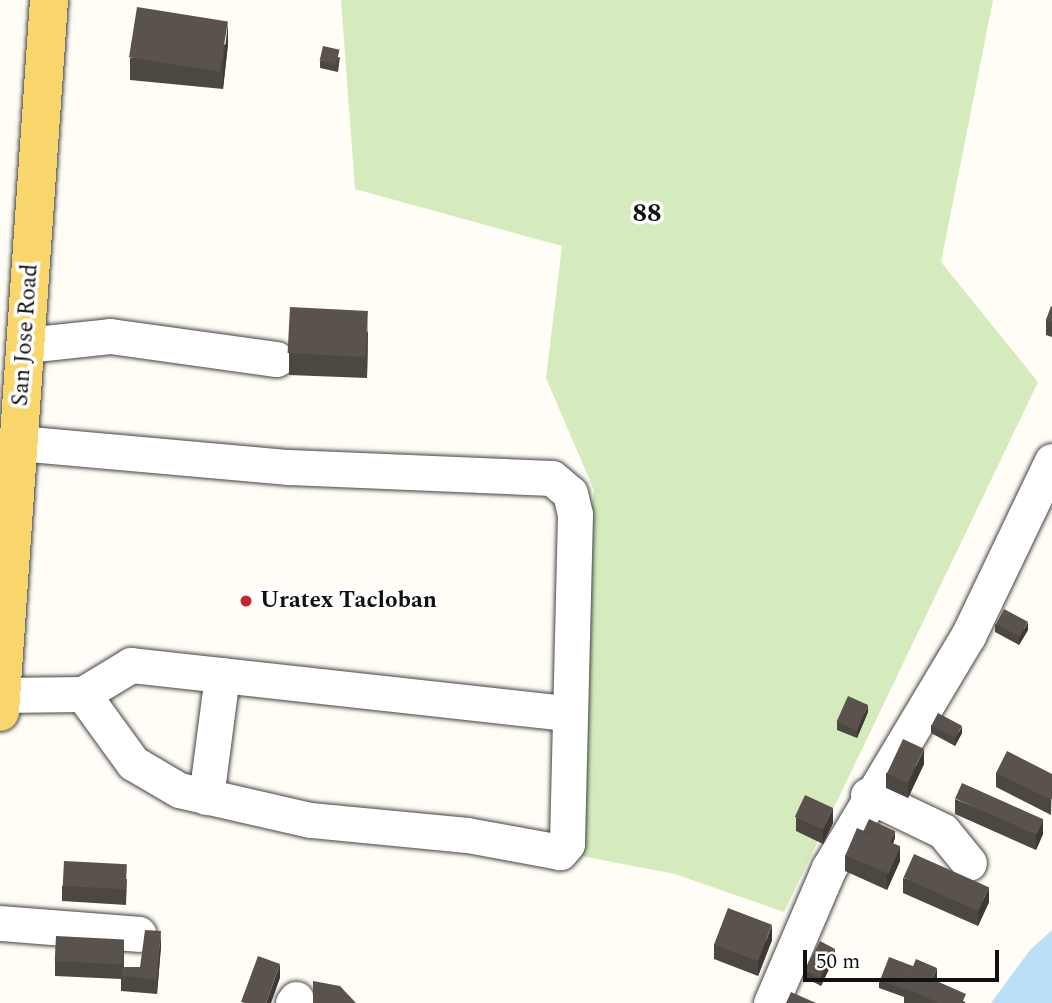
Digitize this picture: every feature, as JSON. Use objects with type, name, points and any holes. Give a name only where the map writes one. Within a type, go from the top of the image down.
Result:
[{"type":"main road","name":"San Jose Road","points":[[1,704],[7,505],[19,443],[49,0]]},
{"type":"street","points":[[26,345],[110,336],[276,359]]},
{"type":"street","points":[[19,443],[289,467],[552,478],[570,493],[575,514],[567,713],[567,844],[560,852],[467,835],[310,820],[179,790],[133,763],[83,694]]},
{"type":"street","points":[[771,1003],[868,795],[968,636],[1052,461]]},
{"type":"street","points":[[1,704],[83,694],[131,665],[567,713]]},
{"type":"street","points":[[206,797],[222,675]]},
{"type":"street","points":[[868,795],[943,831],[969,863]]},
{"type":"street","points":[[0,923],[139,934]]},
{"type":"green space","points":[[341,0],[993,0],[941,262],[1038,382],[784,912],[675,874],[550,850],[594,490],[546,378],[562,246],[355,189]]},
{"type":"water","points":[[1052,930],[1052,1003],[991,1003],[1030,950]]},
{"type":"building","points":[[137,7],[228,21],[220,72],[129,57]]},
{"type":"building","points":[[323,46],[340,50],[336,64],[320,61]]},
{"type":"building","points":[[290,307],[368,311],[365,357],[288,353]]},
{"type":"building","points":[[1052,307],[1052,322],[1046,320]]},
{"type":"building","points":[[1004,609],[1028,622],[1020,637],[996,624]]},
{"type":"building","points":[[848,696],[868,705],[857,731],[837,722]]},
{"type":"building","points":[[938,713],[962,726],[955,738],[931,725]]},
{"type":"building","points":[[903,739],[924,749],[908,783],[887,773]]},
{"type":"building","points":[[1007,751],[1052,774],[1051,800],[996,773]]},
{"type":"building","points":[[962,783],[1043,819],[1036,835],[955,799]]},
{"type":"building","points":[[805,795],[833,808],[823,830],[795,817]]},
{"type":"building","points":[[869,819],[895,831],[890,842],[864,830]]},
{"type":"building","points":[[857,828],[900,846],[889,874],[845,856]]},
{"type":"building","points":[[914,854],[989,887],[978,911],[903,878]]},
{"type":"building","points":[[64,861],[127,864],[126,889],[63,886]]},
{"type":"building","points":[[728,908],[772,925],[758,961],[714,944]]},
{"type":"building","points":[[145,930],[161,931],[157,980],[121,976],[123,967],[140,967]]},
{"type":"building","points":[[56,936],[124,940],[123,965],[55,961]]},
{"type":"building","points":[[820,941],[835,949],[820,978],[805,970]]},
{"type":"building","points":[[258,956],[280,964],[266,1003],[241,1002]]},
{"type":"building","points":[[889,957],[913,966],[904,990],[880,980]]},
{"type":"building","points":[[916,959],[937,968],[932,979],[966,994],[962,1003],[939,1003],[904,988]]},
{"type":"building","points":[[313,981],[340,986],[356,1003],[313,1003]]},
{"type":"building","points":[[791,992],[816,1003],[786,1003]]},
{"type":"place","name":"Uratex Tacloban","points":[[246,601]]},
{"type":"district","name":"88","points":[[647,214]]}]
